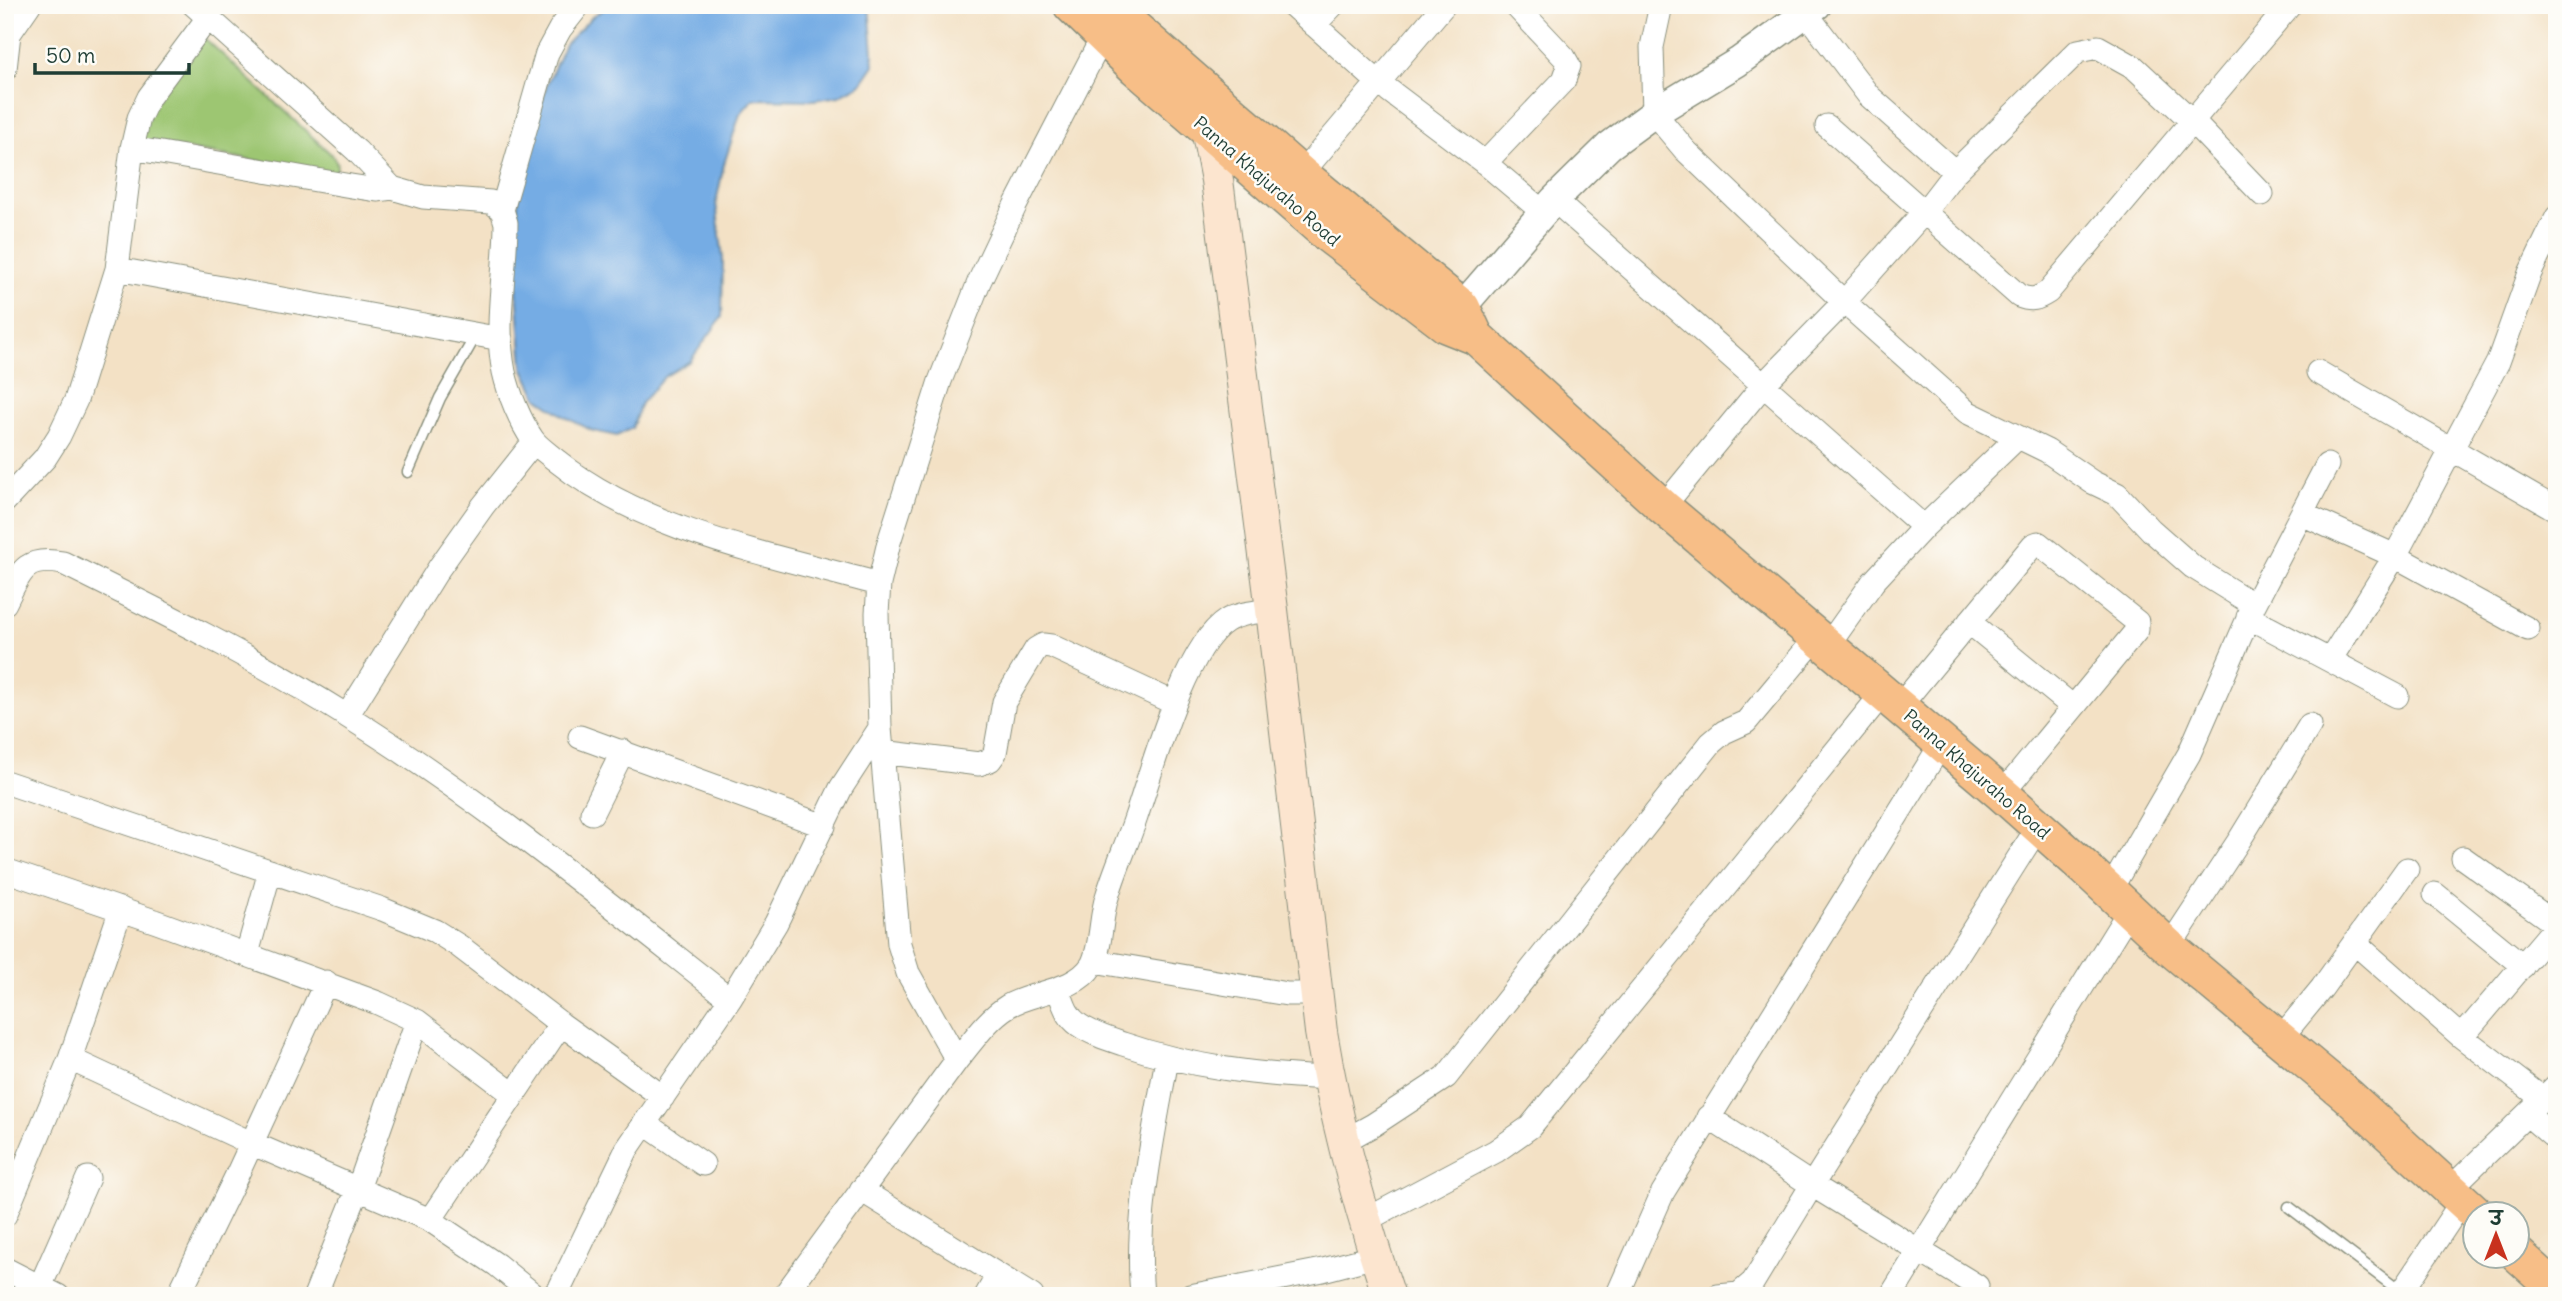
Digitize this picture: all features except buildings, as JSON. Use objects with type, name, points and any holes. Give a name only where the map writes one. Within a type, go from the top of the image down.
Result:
[{"type":"main road","name":"Panna Khajuraho Road","points":[[1071,5],[1106,21],[1301,174],[1663,507],[2002,794],[2169,947],[2347,1095],[2464,1200]]},
{"type":"main road","name":"Panna Khajuraho Road","points":[[1106,21],[1208,130],[1328,235],[1461,323]]},
{"type":"main road","points":[[1208,130],[1217,180],[1272,610],[1329,1078],[1344,1141],[1389,1296]]},
{"type":"main road","points":[[2530,1266],[2557,1290]]},
{"type":"street","points":[[5,69],[7,33],[29,5]]},
{"type":"street","points":[[579,5],[560,29],[547,53],[502,210],[506,223],[501,339],[504,372],[518,412],[534,442],[606,494],[649,514],[708,536],[879,584]]},
{"type":"street","points":[[1292,5],[1379,83],[1485,163],[1548,206],[1764,384],[1924,527]]},
{"type":"street","points":[[1314,25],[1333,5]]},
{"type":"street","points":[[1301,174],[1444,5]]},
{"type":"street","points":[[1485,163],[1564,80],[1569,66],[1564,57],[1516,5]]},
{"type":"street","points":[[1661,5],[1652,47],[1654,113],[1685,150],[1844,302],[1967,412],[2047,451],[2092,482],[2117,494],[2151,530],[2193,567],[2251,611],[2330,660],[2398,696]]},
{"type":"street","points":[[1827,126],[2019,296],[2029,300],[2037,299],[2048,292],[2290,5]]},
{"type":"street","points":[[1461,323],[1548,206],[1609,146],[1654,113],[1738,62],[1811,9],[1869,96],[1955,172]]},
{"type":"street","points":[[5,501],[45,458],[60,436],[76,400],[117,269],[138,118],[200,12],[357,150],[392,188]]},
{"type":"street","points":[[957,1060],[908,973],[899,944],[880,728],[877,613],[879,584],[889,542],[940,381],[979,282],[1106,21]]},
{"type":"street","points":[[1663,507],[1764,384],[1844,302],[1925,211],[1955,172],[2078,51],[2098,47],[2134,67],[2193,122],[2262,194]]},
{"type":"street","points":[[132,148],[377,190],[392,188],[423,197],[491,202],[502,210]]},
{"type":"street","points":[[2330,660],[2395,556],[2498,362],[2530,273],[2557,217]]},
{"type":"street","points":[[117,269],[501,339]]},
{"type":"street","points":[[2318,372],[2557,510]]},
{"type":"street","points":[[1344,1141],[1446,1077],[1711,743],[1724,732],[1746,722],[1821,643],[1924,527],[2017,438]]},
{"type":"street","points":[[347,716],[439,568],[483,506],[534,442]]},
{"type":"street","points":[[1891,1296],[2119,902],[2189,754],[2251,611],[2327,465]]},
{"type":"street","points":[[2302,514],[2395,556],[2528,629]]},
{"type":"street","points":[[1366,1220],[1496,1151],[1530,1127],[1891,700],[1969,622],[2033,545],[2038,543],[2138,626],[2002,794]]},
{"type":"street","points":[[5,603],[26,566],[42,559],[62,563],[267,669],[347,716],[525,839],[730,999]]},
{"type":"street","points":[[784,1296],[985,1025],[1005,1008],[1022,999],[1058,988],[1085,975],[1094,961],[1106,899],[1174,703],[1198,656],[1210,636],[1225,622],[1239,616],[1272,610]]},
{"type":"street","points":[[1969,622],[2073,707]]},
{"type":"street","points":[[882,752],[979,764],[990,760],[995,753],[1004,702],[1036,649],[1043,645],[1051,646],[1174,703]]},
{"type":"street","points":[[2169,947],[2310,725]]},
{"type":"street","points":[[553,1296],[560,1288],[622,1159],[644,1122],[730,999],[776,923],[841,788],[880,728]]},
{"type":"street","points":[[580,737],[824,826]]},
{"type":"street","points":[[1617,1296],[1663,1192],[1942,743]]},
{"type":"street","points":[[592,813],[623,751]]},
{"type":"street","points":[[5,782],[382,909],[435,931],[663,1097]]},
{"type":"street","points":[[1718,1296],[1739,1293],[1753,1282],[2038,827]]},
{"type":"street","points":[[2462,1037],[2557,925],[2463,858]]},
{"type":"street","points":[[2280,1039],[2355,943],[2407,869]]},
{"type":"street","points":[[247,954],[270,871]]},
{"type":"street","points":[[6,873],[121,909],[326,982],[417,1021],[513,1094]]},
{"type":"street","points":[[2435,894],[2523,965]]},
{"type":"street","points":[[5,1215],[70,1059],[121,909]]},
{"type":"street","points":[[2355,943],[2462,1037],[2543,1100],[2557,1140]]},
{"type":"street","points":[[1094,961],[1287,994],[1317,994]]},
{"type":"street","points":[[178,1296],[326,982]]},
{"type":"street","points":[[1058,988],[1066,1011],[1077,1024],[1097,1035],[1167,1059],[1273,1076],[1329,1078]]},
{"type":"street","points":[[315,1296],[358,1189],[417,1021]]},
{"type":"street","points":[[430,1220],[561,1024]]},
{"type":"street","points":[[70,1059],[251,1143],[430,1220],[497,1265],[535,1296]]},
{"type":"street","points":[[1142,1296],[1139,1261],[1142,1195],[1167,1059]]},
{"type":"street","points":[[2464,1200],[2543,1100]]},
{"type":"street","points":[[1708,1117],[1812,1185],[1977,1286]]},
{"type":"street","points":[[644,1122],[703,1164]]},
{"type":"street","points":[[5,1269],[45,1293],[88,1178]]},
{"type":"street","points":[[861,1190],[1032,1296]]},
{"type":"street","points":[[2400,1294],[2460,1206]]},
{"type":"street","points":[[1190,1296],[1235,1291],[1376,1256]]},
{"type":"street","points":[[986,1296],[998,1275]]},
{"type":"lane","points":[[408,472],[440,398],[476,335]]},
{"type":"lane","points":[[2289,1207],[2400,1294]]},
{"type":"green space","points":[[200,34],[331,154],[337,163],[337,169],[331,173],[145,142],[134,122]]},
{"type":"water","points":[[611,5],[869,5],[874,65],[861,84],[839,96],[814,100],[753,99],[740,114],[724,164],[716,203],[723,258],[722,317],[690,361],[664,377],[641,403],[632,428],[617,436],[593,431],[565,417],[538,398],[523,367],[513,241],[522,171],[547,84],[565,44],[593,16]]}]
